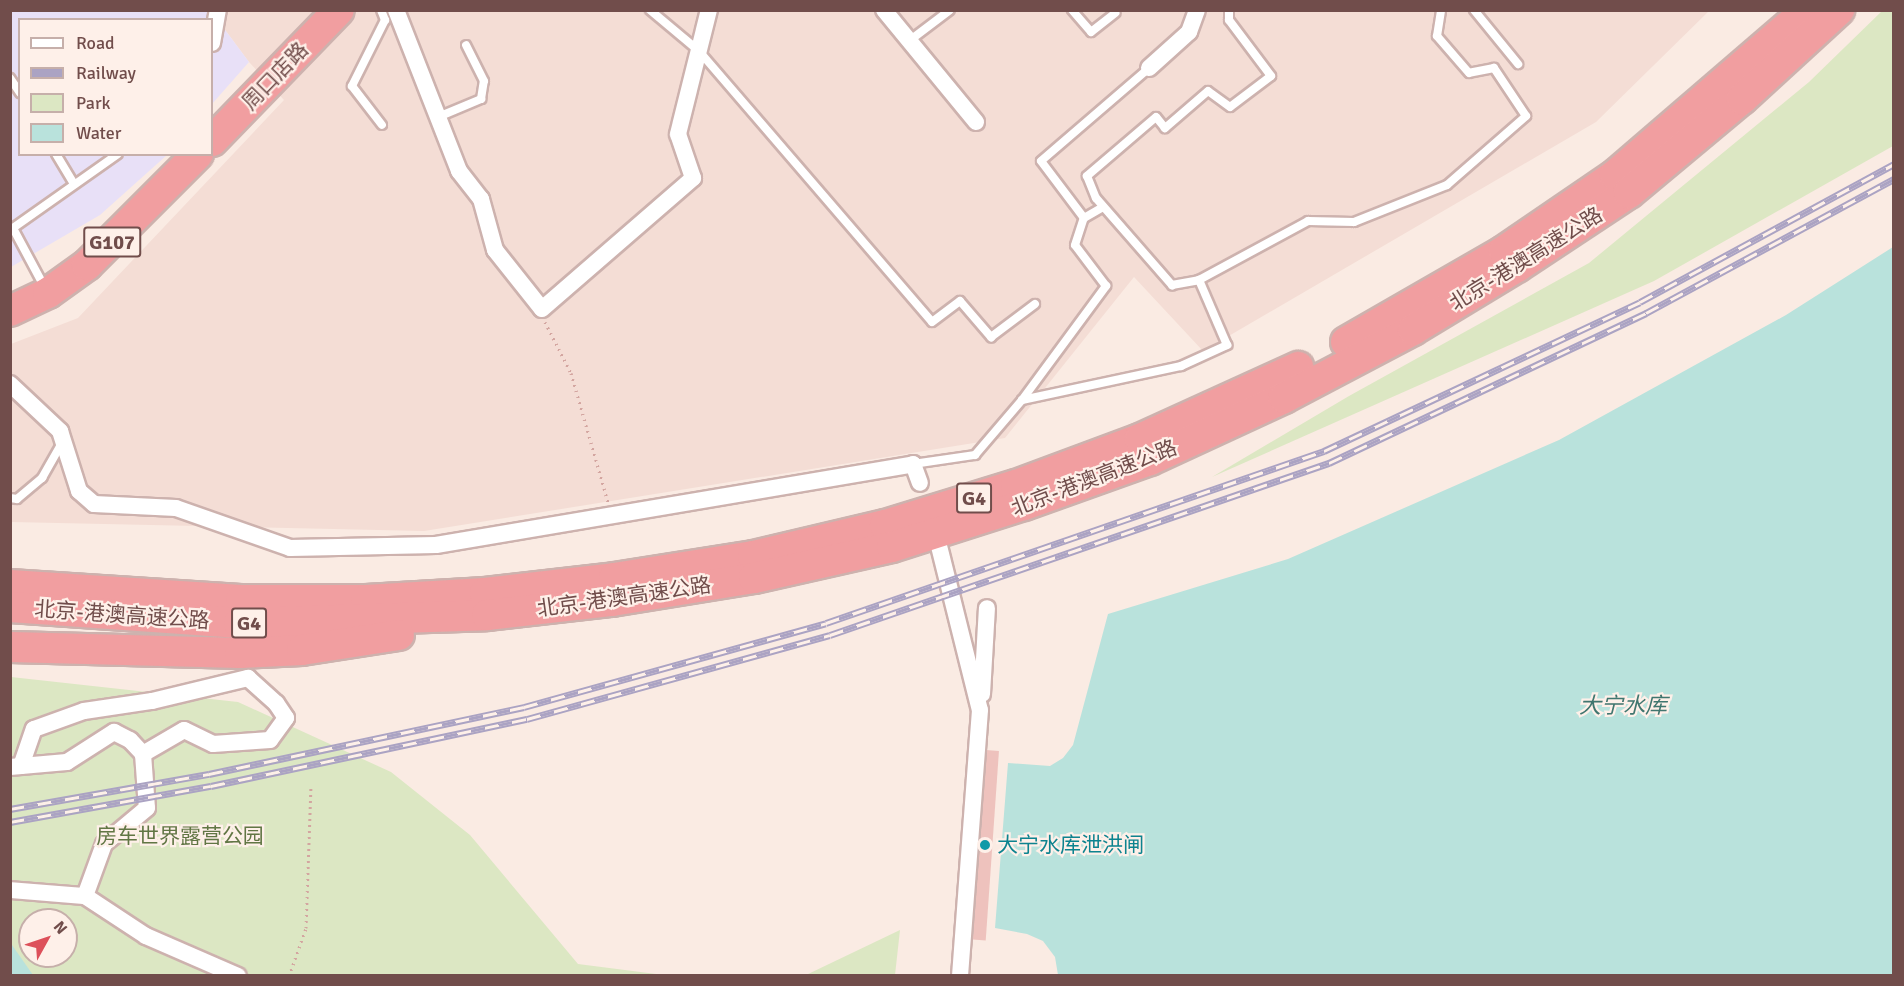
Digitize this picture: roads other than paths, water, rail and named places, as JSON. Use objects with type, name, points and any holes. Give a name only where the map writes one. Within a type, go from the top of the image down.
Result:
[{"type":"highway","name":"周口店路","points":[[213,140],[339,10]]},
{"type":"highway","name":"北京-港澳高速公路","points":[[10,585],[241,600],[366,600],[485,593],[614,578],[753,556],[885,525],[1016,485],[1140,439],[1273,380],[1400,312],[1504,251],[1615,175],[1807,10]]},
{"type":"highway","name":"北京-港澳高速公路","points":[[10,607],[238,623],[487,615],[612,601],[754,578],[892,547],[1024,506],[1150,460],[1284,398],[1413,330],[1517,267],[1629,193],[1742,99],[1839,10]]},
{"type":"highway","name":"G107","points":[[10,311],[48,293],[126,229],[196,156]]},
{"type":"highway","points":[[10,647],[240,653],[302,650],[369,642],[487,615]]},
{"type":"street","points":[[213,38],[218,10]]},
{"type":"street","points":[[396,10],[459,171],[481,200],[495,250],[542,309],[693,178],[678,134],[709,10]]},
{"type":"street","points":[[884,10],[976,122]]},
{"type":"street","points":[[1149,68],[1189,32],[1197,10]]},
{"type":"street","points":[[10,384],[60,431],[79,492],[94,504],[176,508],[290,548],[436,545],[913,464],[920,483]]},
{"type":"street","points":[[939,546],[981,710]]},
{"type":"street","points":[[960,975],[979,754],[987,608]]},
{"type":"street","points":[[16,767],[34,729],[84,711],[152,701],[248,678],[276,703],[286,718],[270,740],[213,744],[184,730],[143,754]]},
{"type":"street","points":[[16,767],[67,762],[114,732],[130,740],[143,754],[147,808],[104,844],[85,896]]},
{"type":"street","points":[[10,890],[85,896],[146,936],[238,975]]},
{"type":"lane","points":[[381,10],[385,20],[352,86],[382,125]]},
{"type":"lane","points":[[650,10],[699,51],[932,322],[960,301],[991,337],[1035,304]]},
{"type":"lane","points":[[909,41],[950,10]]},
{"type":"lane","points":[[1072,10],[1091,32],[1115,12]]},
{"type":"lane","points":[[1229,10],[1229,20],[1271,76],[1230,107],[1208,91],[1165,128],[1156,117],[1087,176],[1103,207],[1172,285],[1199,280],[1308,221],[1354,222],[1447,185],[1526,116],[1494,68],[1469,73],[1437,36],[1442,10]]},
{"type":"lane","points":[[1474,10],[1518,64]]},
{"type":"lane","points":[[438,117],[481,99],[484,81],[466,45]]},
{"type":"lane","points":[[1084,218],[1041,161],[1149,68]]},
{"type":"lane","points":[[57,156],[74,184]]},
{"type":"lane","points":[[48,293],[13,228],[115,156]]},
{"type":"lane","points":[[913,464],[975,455],[1023,400],[1106,286],[1075,245],[1084,218],[1103,207]]},
{"type":"lane","points":[[1023,400],[1180,366],[1227,345],[1199,280]]},
{"type":"lane","points":[[10,498],[17,499],[42,478],[63,441]]},
{"type":"water","name":"大宁水库","points":[[1893,247],[1893,975],[1058,975],[1055,957],[1043,941],[1027,934],[995,928],[1008,763],[1050,766],[1063,758],[1073,745],[1108,614],[1288,559],[1559,440],[1786,315]]},
{"type":"water","points":[[11,944],[18,954],[18,968],[28,968],[33,975],[11,975]]},
{"type":"railway","points":[[10,809],[209,774],[524,707],[826,623],[1324,451],[1640,302],[1894,164]]},
{"type":"railway","points":[[10,822],[211,786],[527,719],[830,635],[1329,463],[1646,313],[1894,179]]},
{"type":"place","name":"大宁水库泄洪闸","points":[[985,845]]},
{"type":"park label","name":"房车世界露营公园","points":[[180,836]]}]
